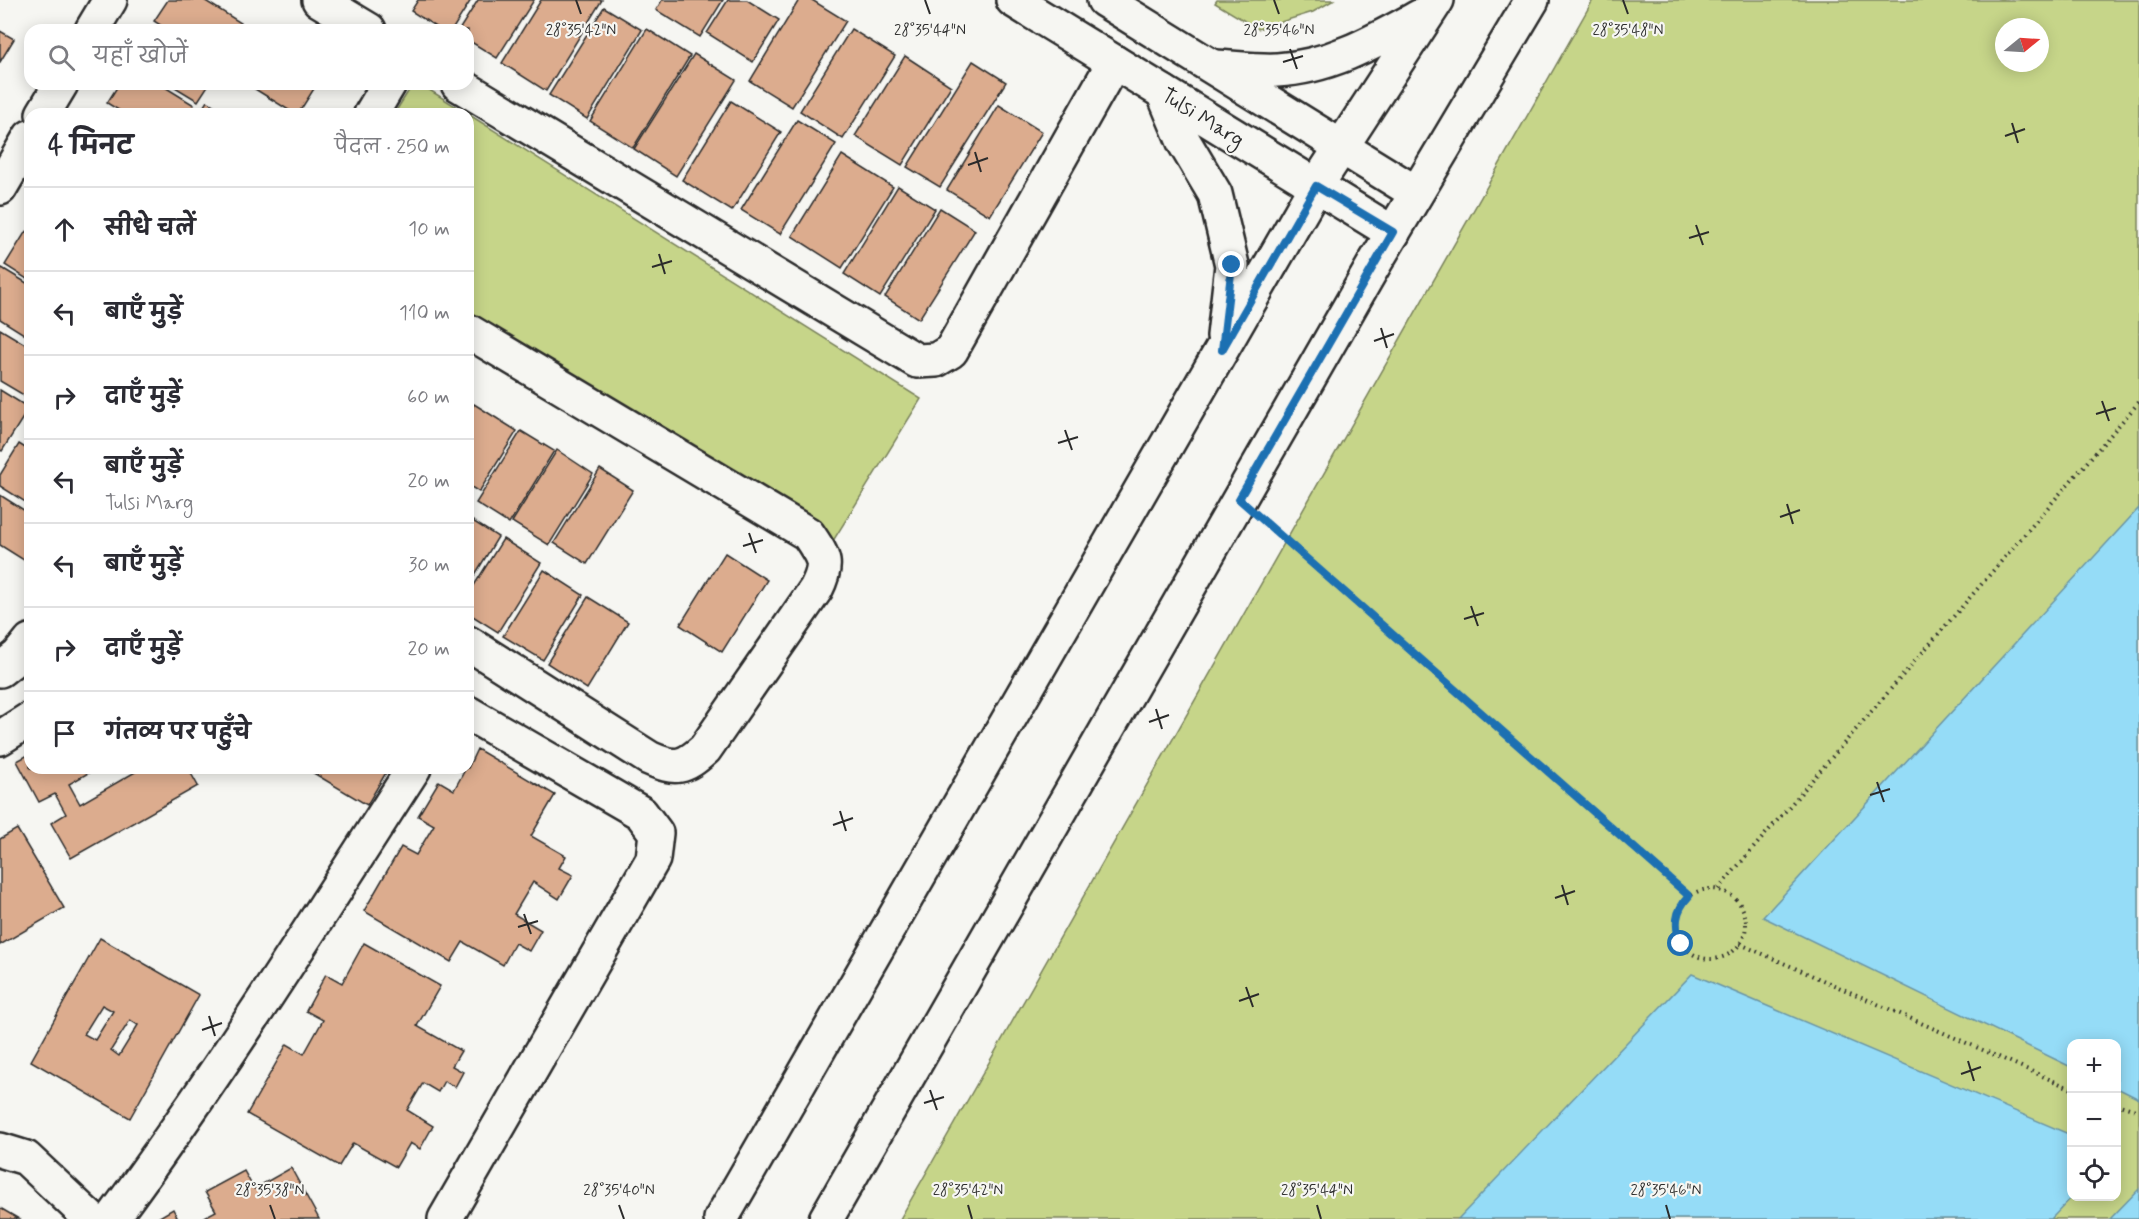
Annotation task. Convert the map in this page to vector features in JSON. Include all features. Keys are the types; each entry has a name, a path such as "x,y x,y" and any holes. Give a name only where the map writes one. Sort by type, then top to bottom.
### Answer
{"street":[{"path":"96,24 110,0"},
{"path":"319,0 359,24"},
{"name":"Tulsi Marg","path":"1013,0 1393,232"},
{"path":"1104,0 1416,194"},
{"path":"826,1219 1393,232 1532,0"},
{"path":"1212,66 1276,70 1317,65 1364,46 1433,5"},
{"path":"721,1219 1316,186 1433,5"},
{"path":"468,90 917,361 936,360 951,351 1114,62"},
{"path":"47,108 57,90"},
{"path":"375,108 385,90"},
{"path":"1163,92 1184,142 1215,194 1232,265 1222,350"},
{"path":"0,188 24,147"},
{"path":"474,335 808,534 822,554 824,572 816,589 705,749 690,763 669,767 650,758 474,647"},
{"path":"0,670 18,656 24,648"},
{"path":"445,1219 653,859 656,833 641,813 474,716"},
{"path":"0,738 24,723"},
{"path":"112,1219 170,1141 244,1033 410,774"},
{"path":"0,1150 26,1158 92,1219"}],"path":[{"path":"1718,889 2139,402"},
{"path":"1239,499 1689,896"},
{"path":"1718,889 1731,894 1741,904 1746,918 1746,932 1740,944 1731,954 1718,960 1704,960 1691,954 1681,944 1676,931 1676,917 1681,904 1689,896 1701,891 1718,889"},
{"path":"1740,944 2067,1087"},
{"path":"2121,1106 2139,1111"}],"green space":[{"path":"1217,0 1334,0 1313,12 1258,29 1215,3"},
{"path":"1593,0 2139,0 2139,1219 900,1219"},
{"path":"409,90 430,90 458,108 398,108"},
{"path":"474,118 921,399 828,549 474,327"}],"water":[{"path":"2139,508 2139,1099 2121,1090 2121,1039 2067,1039 2067,1065 1763,917"},
{"path":"1692,974 2067,1133 2068,1201 2051,1219 1458,1219"},
{"path":"2139,1189 2139,1219 2110,1219"}],"building":[{"path":"168,0 204,0 243,24 159,24 154,21"},
{"path":"418,0 471,0 456,24 432,24 411,11"},
{"path":"478,0 534,0 497,58 474,44 474,24 463,24"},
{"path":"541,0 602,0 546,91 502,63"},
{"path":"662,0 723,0 700,37 656,10"},
{"path":"728,0 747,0 779,20 753,62 707,33"},
{"path":"799,0 812,0 846,21 792,107 750,81"},
{"path":"604,7 642,30 587,119 549,95"},
{"path":"647,29 690,56 633,148 590,121"},
{"path":"851,29 895,56 843,139 800,111"},
{"path":"0,31 14,39 0,62"},
{"path":"694,54 736,80 676,176 634,149"},
{"path":"905,56 951,86 902,165 855,136"},
{"path":"973,61 1006,82 940,187 907,167"},
{"path":"115,90 170,90 194,105 192,108 115,108 107,103"},
{"path":"180,90 205,90 198,101"},
{"path":"257,90 313,90 302,108 285,108"},
{"path":"207,101 218,108 203,108"},
{"path":"731,101 781,132 732,211 682,180"},
{"path":"999,105 1042,132 990,216 947,190"},
{"path":"797,120 836,144 780,234 741,210"},
{"path":"842,155 893,187 842,268 792,236"},
{"path":"898,186 935,209 880,297 844,274"},
{"path":"940,208 975,230 919,319 885,297"},
{"path":"24,234 24,277 5,265"},
{"path":"2,268 24,281 24,334 0,319 0,271"},
{"path":"0,329 24,343 24,395 0,381"},
{"path":"0,390 24,405 24,416 2,451 0,450"},
{"path":"474,404 517,431 479,492 474,489"},
{"path":"521,431 554,451 509,524 476,503"},
{"path":"19,444 24,447 24,501 0,486 0,475"},
{"path":"557,450 593,474 549,545 512,522"},
{"path":"600,469 633,490 587,564 554,543"},
{"path":"0,495 24,510 24,560 0,545"},
{"path":"474,522 498,537 474,576"},
{"path":"503,539 541,563 498,632 474,617 474,585"},
{"path":"725,553 767,580 722,652 680,625"},
{"path":"544,570 583,595 543,660 503,636"},
{"path":"588,597 628,622 587,689 547,663"},
{"path":"477,749 555,795 531,836 566,856 559,868 573,875 559,899 533,882 514,914 541,930 529,951 515,943 503,965 463,942 451,962 364,911 401,847 416,855 434,825 418,816 439,781 454,790 463,774 474,774 474,755"},
{"path":"24,757 24,774 86,774 69,784 80,804 132,774 191,774 198,786 71,858 51,823 66,814 55,794 39,802 17,761"},
{"path":"315,774 385,774 367,805"},
{"path":"17,829 64,908 0,945 0,839"},
{"path":"100,938 199,995 130,1118 31,1061","holes":["102,1005 113,1011 95,1040 84,1034","130,1020 138,1025 119,1056 111,1050"]},
{"path":"364,943 440,986 417,1026 461,1051 452,1066 463,1072 455,1087 444,1081 438,1092 423,1083 407,1110 433,1126 420,1149 410,1143 396,1167 353,1143 339,1166 247,1114 287,1044 304,1054 323,1020 306,1011 326,974 342,983"},
{"path":"291,1168 319,1219 201,1219 216,1211 205,1192 244,1171 254,1189"},
{"path":"0,1208 19,1219 0,1219"},
{"path":"173,1209 178,1219 156,1219"}],"route":[{"path":"1232,265 1222,350 1316,186 1393,232 1239,499 1689,896 1681,904 1676,917 1676,931 1681,944"}]}
